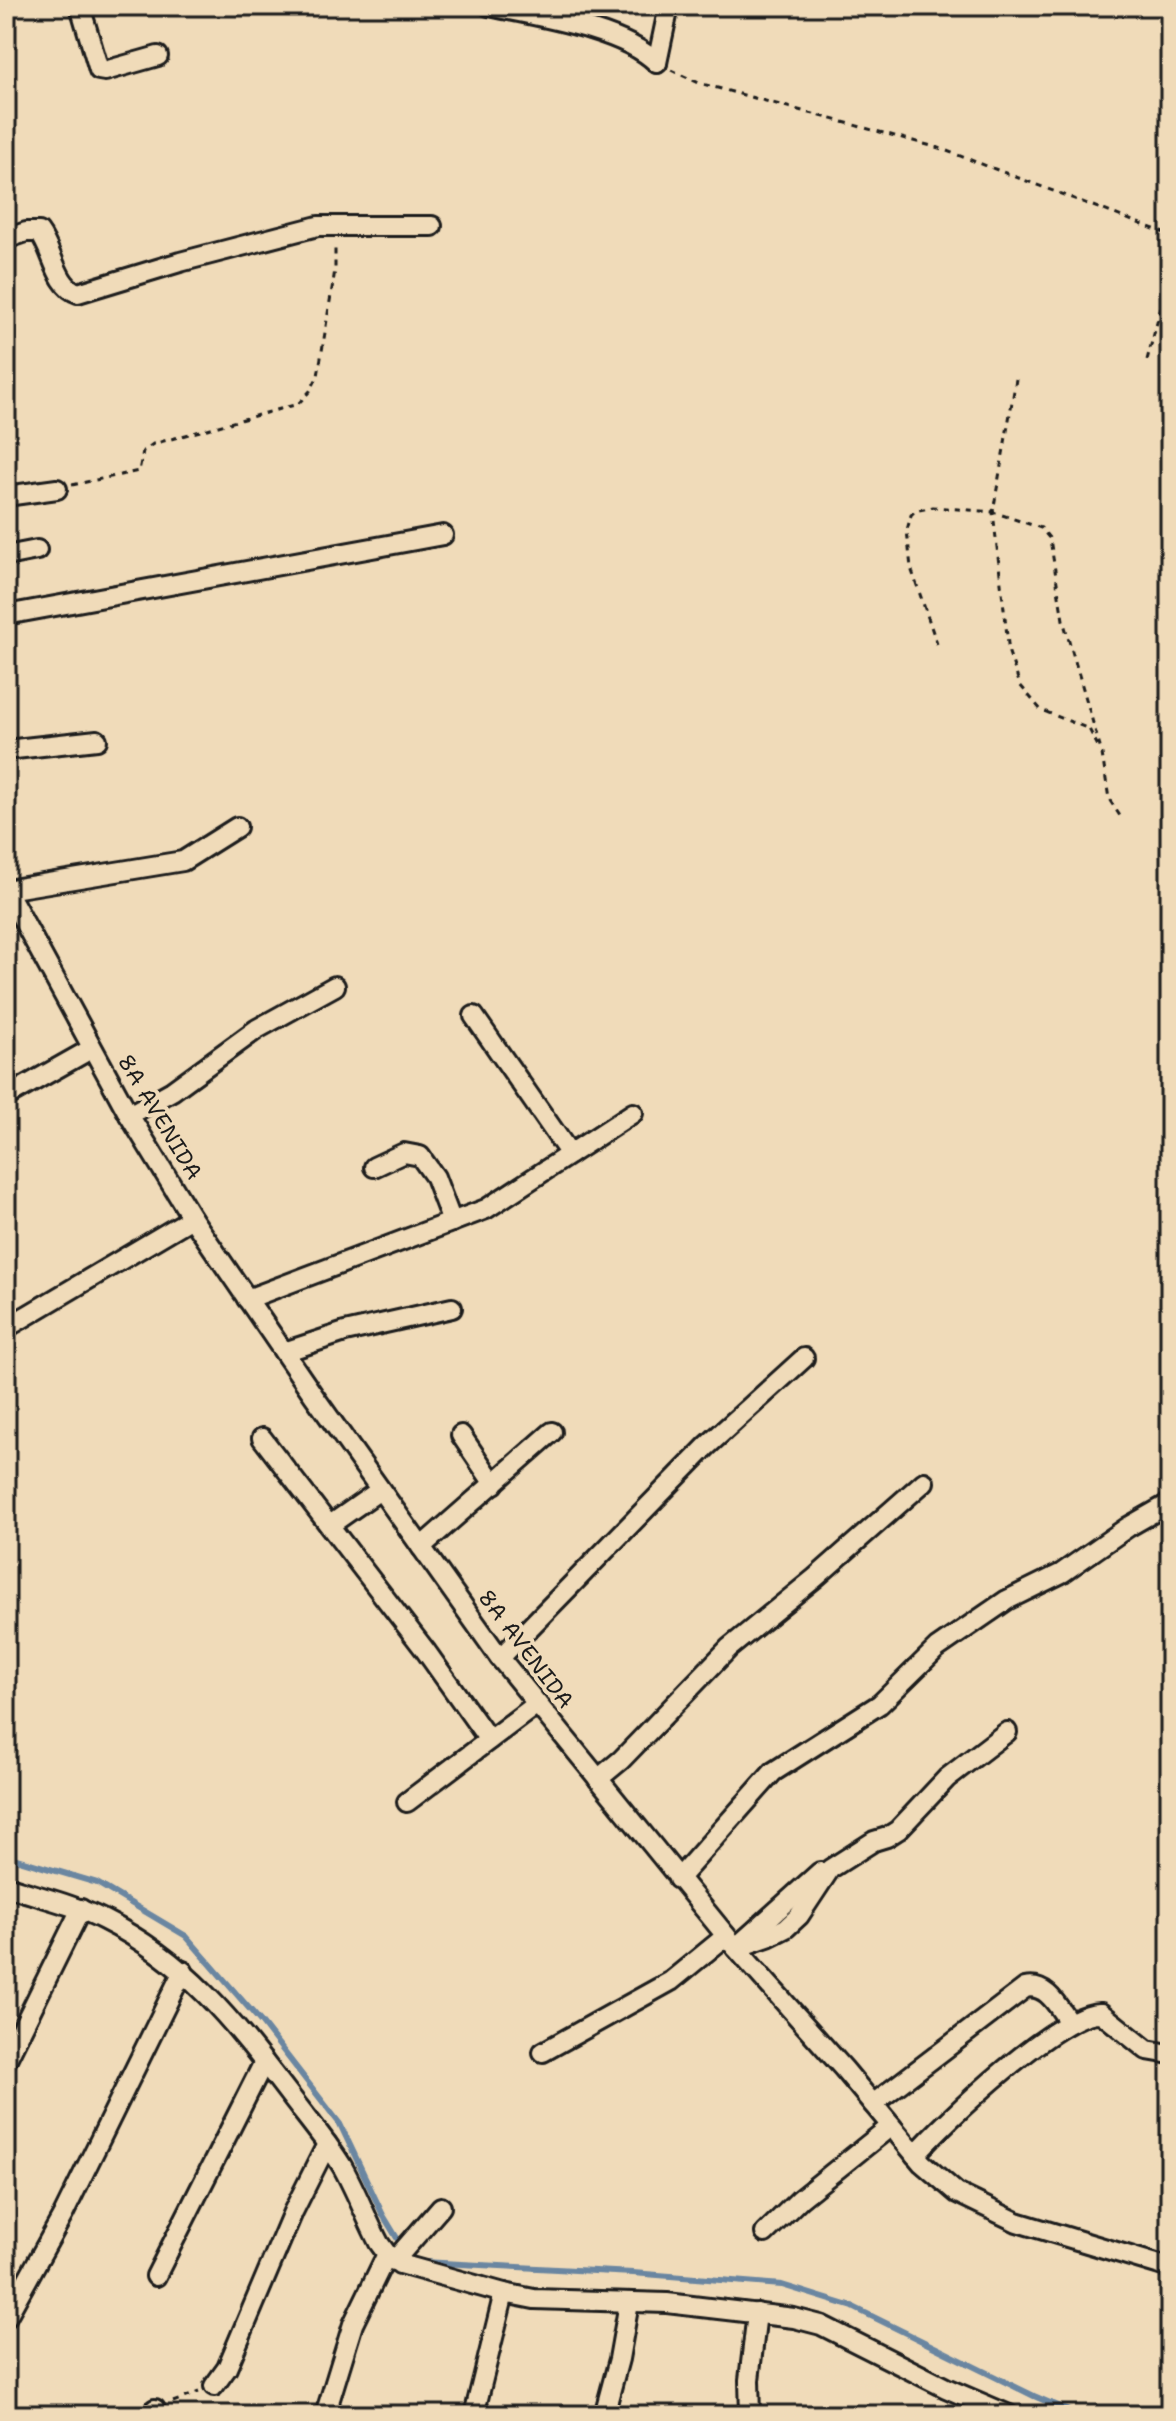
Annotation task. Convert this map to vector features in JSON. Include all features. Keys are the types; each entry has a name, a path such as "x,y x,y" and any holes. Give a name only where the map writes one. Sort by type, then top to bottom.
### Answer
{"street":[{"path":"80,6 95,66 99,70 158,56"},
{"path":"489,6 561,22 613,38 645,53 657,63 669,6"},
{"path":"6,239 26,232 39,232 48,244 64,285 78,293 180,262 318,226 432,226"},
{"path":"6,496 57,489"},
{"path":"6,615 443,535"},
{"path":"6,556 37,550"},
{"path":"6,750 97,740"},
{"path":"6,890 183,861 237,827"},
{"name":"8A AVENIDA","path":"6,890 129,1115 192,1218 247,1299 500,1658 731,1942 915,2155 957,2193 1017,2222 1170,2268"},
{"path":"129,1115 172,1091 257,1029 335,986"},
{"path":"474,1016 570,1154"},
{"path":"6,1097 91,1049"},
{"path":"247,1299 325,1267 486,1209 633,1113"},
{"path":"374,1167 404,1153 420,1156 435,1177 452,1222"},
{"path":"6,1328 192,1218"},
{"path":"284,1352 345,1332 452,1308"},
{"path":"500,1658 707,1446 804,1358"},
{"path":"421,1547 552,1432"},
{"path":"461,1435 494,1484"},
{"path":"262,1438 425,1650 489,1740"},
{"path":"598,1779 621,1760 729,1648 815,1578 924,1482"},
{"path":"330,1525 380,1490"},
{"path":"678,1879 773,1772 880,1704 937,1648 1007,1600 1062,1573 1128,1527 1170,1503"},
{"path":"407,1802 537,1704"},
{"path":"543,2052 671,1981 731,1942 849,1846 874,1841 898,1830 947,1778 1007,1732"},
{"path":"6,1886 81,1909 128,1933 183,1971 236,2027 327,2144 342,2167 368,2222 393,2257 406,2267 534,2299 688,2304 794,2318 821,2325 946,2388 1009,2415"},
{"path":"6,2061 81,1909"},
{"path":"6,2318 57,2226 183,1971"},
{"path":"873,2104 1025,1988 1033,1986 1042,1989 1069,2022"},
{"path":"915,2155 997,2076 1083,2014 1101,2013 1147,2050 1170,2054"},
{"path":"156,2276 264,2062"},
{"path":"765,2233 800,2199 891,2126"},
{"path":"214,2386 227,2368 293,2212 327,2144"},
{"path":"325,2415 353,2324 393,2257 417,2236 441,2207"},
{"path":"474,2415 504,2293"},
{"path":"604,2415 619,2359 629,2303"},
{"path":"750,2415 748,2394 757,2313"}],"path":[{"path":"657,63 699,83 939,148 1170,235"},
{"path":"57,489 139,471 143,451 153,444 298,404 318,376 335,270 336,224"},
{"path":"1147,360 1170,274"},
{"path":"1016,379 993,512 1009,653 1020,685 1041,710 1089,729 1102,754"},
{"path":"937,644 911,568 907,530 911,515 933,507 993,512 1041,528 1050,539 1063,620 1102,754 1109,799 1122,819"}],"waterway":[{"path":"6,1856 97,1883 186,1936 261,2022 340,2124 383,2215 403,2248"},
{"path":"423,2262 633,2273 782,2285 853,2307 1078,2415"}]}
